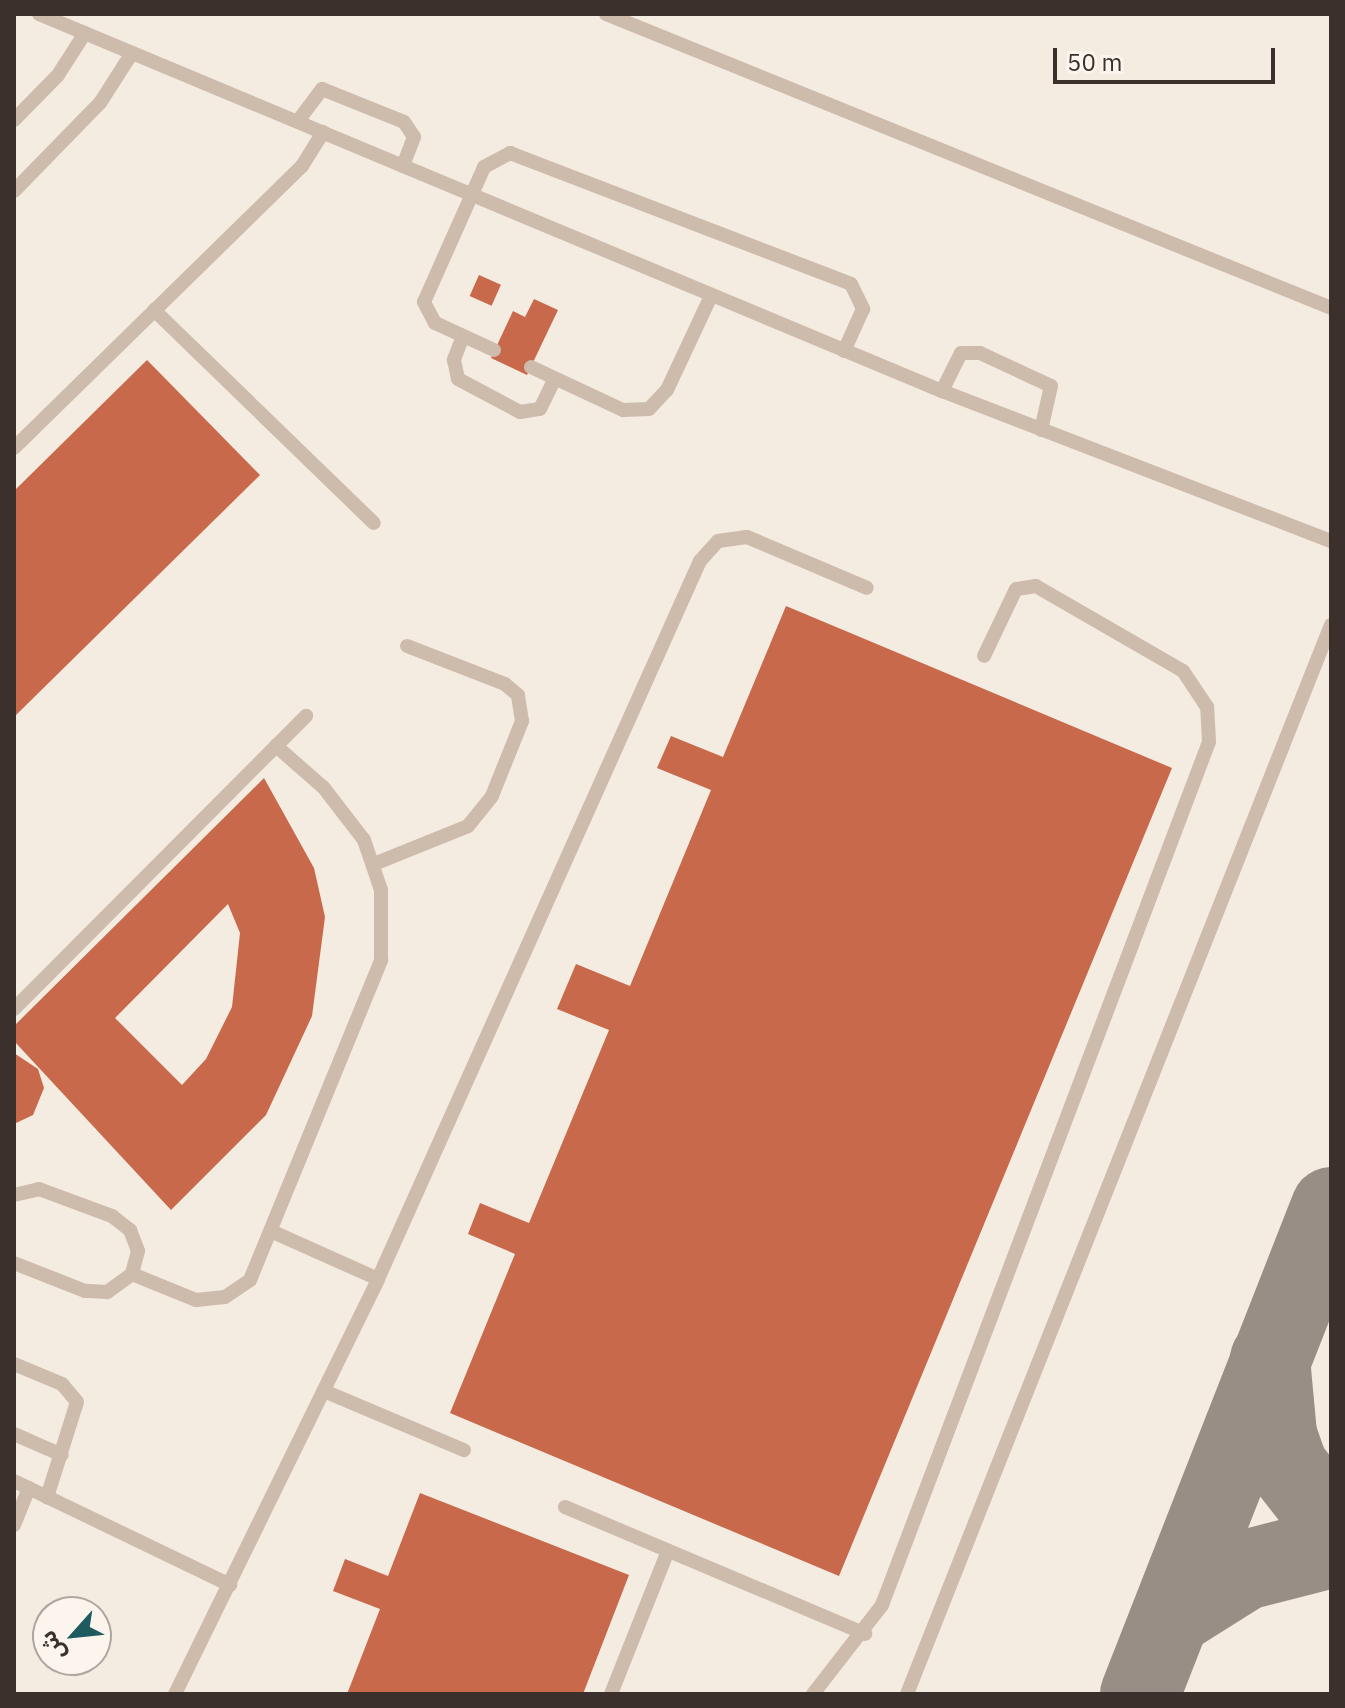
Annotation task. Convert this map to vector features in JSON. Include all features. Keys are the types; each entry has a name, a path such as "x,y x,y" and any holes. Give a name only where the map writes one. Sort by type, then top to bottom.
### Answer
{"lane":[{"path":"39,14 942,391 1331,541"},
{"path":"606,14 1331,308"},
{"path":"14,120 58,75 85,33"},
{"path":"14,191 100,103 132,53"},
{"path":"298,121 322,89 379,111 412,130 403,166"},
{"path":"14,448 302,166 323,132"},
{"path":"494,350 430,319 424,302 489,160 517,154 851,284 863,309 844,351"},
{"path":"531,367 623,410 649,409 667,390 711,296"},
{"path":"154,310 374,523"},
{"path":"463,336 454,360 458,379 520,412 540,409 555,378"},
{"path":"942,391 961,353 980,353 1051,386 1041,430"},
{"path":"175,1694 378,1279 708,550 727,537 747,537 867,588"},
{"path":"813,1694 865,1634 1209,742 1207,707 1183,671 1036,586 1016,589 984,656"},
{"path":"907,1694 1331,625"},
{"path":"374,864 468,826 492,796 522,721 518,695 505,684 407,646"},
{"path":"14,1009 306,716"},
{"path":"132,1274 182,1298 225,1297 259,1269 378,970 384,916 374,864 349,817 276,746"},
{"path":"14,1195 39,1189 122,1222 138,1251 132,1274 117,1289 96,1293 16,1265"},
{"path":"273,1232 378,1279"},
{"path":"14,1364 73,1394 79,1410 47,1497"},
{"path":"324,1391 464,1450"},
{"path":"14,1434 62,1455"},
{"path":"14,1481 230,1585"},
{"path":"14,1525 29,1488"},
{"path":"565,1507 865,1634"},
{"path":"611,1694 668,1551"}],"building":[{"path":"479,275 501,285 492,306 470,296"},
{"path":"534,299 558,310 527,375 491,358 513,311 525,317"},
{"path":"147,360 260,475 14,717 14,491"},
{"path":"786,606 1172,768 839,1576 450,1413 515,1254 468,1234 480,1203 529,1223 609,1030 557,1009 576,964 630,986 711,790 657,768 671,736 723,757"},
{"path":"264,778 314,868 325,917 312,1016 266,1115 171,1210 14,1041 14,1026","holes":["228,904 240,933 232,1007 206,1059 182,1085 115,1018"]},
{"path":"14,1053 38,1069 44,1088 33,1115 14,1124"},
{"path":"420,1493 629,1575 583,1694 347,1694 380,1609 333,1591 345,1559 388,1576"}],"taxiway":[{"path":"1140,1694 1331,1207"},
{"path":"1270,1359 1277,1435 1288,1467 1331,1522"},
{"path":"1172,1616 1245,1570 1331,1548"}]}
